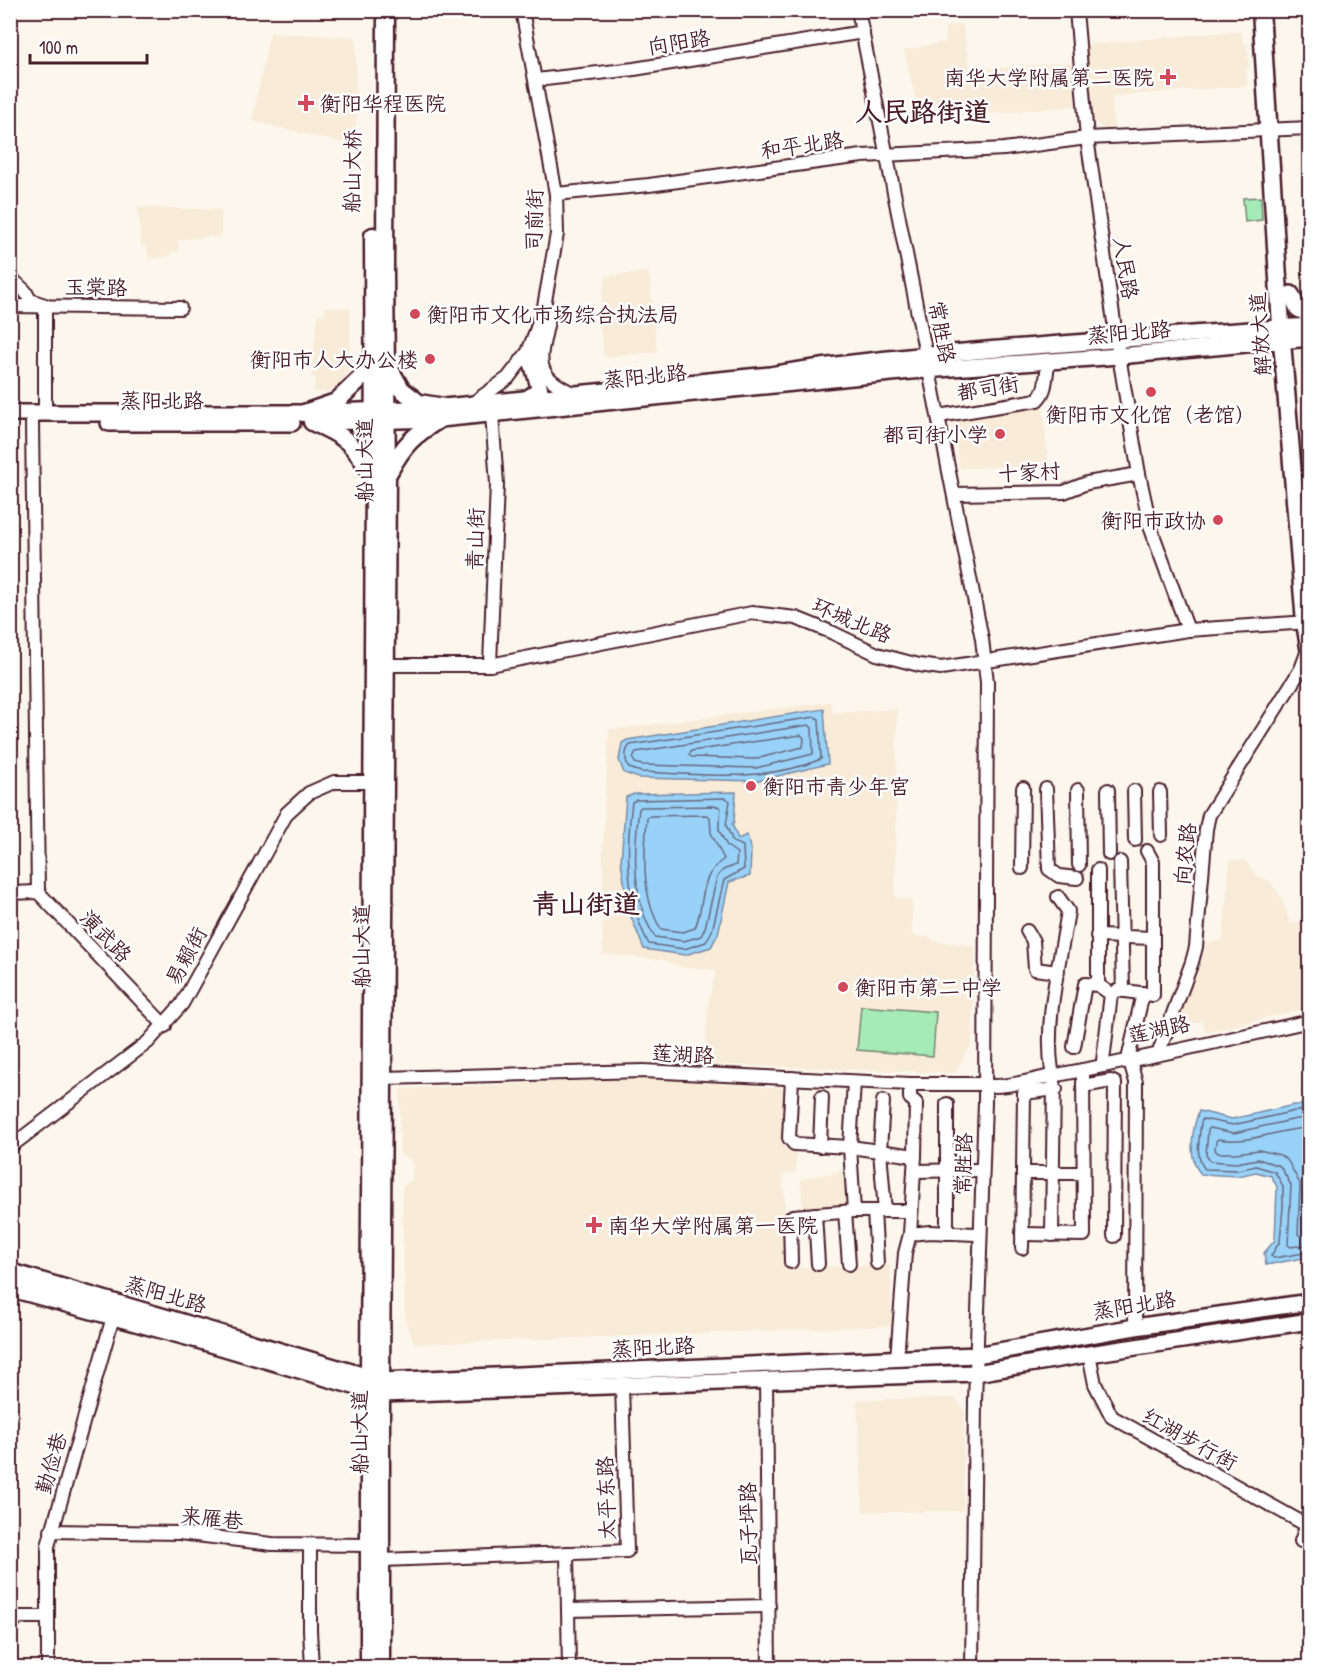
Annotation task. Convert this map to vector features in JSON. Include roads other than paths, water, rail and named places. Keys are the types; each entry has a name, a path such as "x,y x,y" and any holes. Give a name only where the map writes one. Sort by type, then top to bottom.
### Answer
{"highway":[{"name":"船山大桥","path":"376,10 379,225"},
{"name":"船山大桥","path":"379,225 386,10"},
{"name":"解放大道","path":"1262,10 1295,333 1309,651"},
{"name":"解放大道","path":"1271,10 1274,130 1295,333 1310,571"},
{"name":"船山大道","path":"369,1668 369,1545 383,1078 385,665 379,225"},
{"path":"380,359 401,389 419,403 442,413 400,451 381,476 353,446 336,432 308,418 336,402 380,359"},
{"name":"船山大道","path":"381,476 372,782 375,1385 382,1560 381,1668"},
{"name":"蒸阳北路","path":"10,1272 375,1385"},
{"name":"蒸阳北路","path":"10,1288 375,1385"}],"main road":[{"path":"1291,294 1298,309 1310,315"},
{"path":"526,399 540,390 532,363 540,322"},
{"name":"蒸阳北路","path":"10,423 308,418 442,413 492,414 1117,339 1295,333"},
{"name":"蒸阳北路","path":"442,413 473,404 770,375 822,366 1049,361 1119,356 1295,333"},
{"name":"蒸阳北路","path":"10,413 308,418"},
{"name":"蒸阳北路","path":"375,1385 974,1355 1135,1327 1310,1302"},
{"name":"蒸阳北路","path":"375,1385 622,1385 973,1373 1310,1321"}],"street":[{"name":"司前街","path":"522,10 538,79"},
{"name":"司前街","path":"527,10 559,193 563,234 541,361 546,376 556,386 576,394"},
{"name":"常胜路","path":"858,10 939,416 982,639 984,662 984,1083 973,1373 966,1668"},
{"name":"人民路","path":"1076,10 1087,138 1139,474 1151,529 1188,630"},
{"name":"向阳路","path":"538,79 634,69 863,32"},
{"name":"和平北路","path":"559,193 649,185 852,158 1004,149 1087,138 1310,128"},
{"name":"司前街","path":"473,404 508,378 528,352 540,322 557,234 559,193"},
{"path":"10,277 25,291 30,300 45,305 45,413"},
{"name":"玉棠路","path":"10,306 180,308"},
{"name":"都司街","path":"939,416 1037,400 1044,394 1045,375 1049,361"},
{"name":"青山街","path":"490,665 497,484 492,414"},
{"path":"10,893 38,892 32,423"},
{"name":"十家村","path":"954,494 1064,492 1087,483 1139,474"},
{"name":"环城北路","path":"385,665 490,665 752,613 796,618 877,654 941,668 1188,630 1307,622"},
{"name":"向农路","path":"1160,1048 1196,947 1209,815 1301,669 1309,651"},
{"name":"易赖街","path":"10,1147 148,1042 165,1026 182,1004 286,813 309,793 334,782 372,782"},
{"path":"1022,868 1023,788"},
{"path":"1047,789 1049,869 1059,876 1078,871 1078,789"},
{"path":"1108,790 1109,854"},
{"path":"1134,791 1135,840"},
{"path":"1160,792 1161,835"},
{"path":"1074,1047 1085,984 1098,985 1117,992 1153,995 1153,862 1147,851"},
{"path":"1103,1060 1117,992 1121,937 1120,862"},
{"path":"1098,870 1098,985"},
{"name":"演武路","path":"38,892 165,1026"},
{"path":"1052,1235 1056,1089 1050,1053 1050,1017 1068,911 1058,897"},
{"path":"1027,931 1034,941 1035,969 1058,972"},
{"path":"1097,936 1153,938"},
{"path":"1135,1327 1136,1082 1130,1058 1143,993"},
{"name":"莲湖路","path":"383,1078 643,1071 910,1084 1010,1084 1103,1060 1130,1058 1160,1048 1310,1016"},
{"name":"莲湖路","path":"1053,1073 1083,1070 1130,1058 1310,1021"},
{"path":"1022,1234 1084,1235 1083,1070"},
{"path":"792,1078 789,1138 794,1144 915,1156"},
{"path":"1083,1086 1111,1081 1114,1083 1113,1236"},
{"path":"849,1264 850,1148 854,1082"},
{"name":"常胜路","path":"974,1355 978,1170 984,1083"},
{"path":"897,1359 904,1261 910,1234 915,1156 916,1103 910,1098 910,1084"},
{"path":"1022,1248 1024,1093 1056,1089"},
{"path":"819,1146 822,1097"},
{"path":"877,1263 883,1101"},
{"path":"947,1104 947,1233"},
{"path":"914,1171 978,1170"},
{"path":"1023,1173 1083,1173"},
{"path":"791,1262 790,1220 793,1215 911,1211"},
{"path":"815,1214 818,1264"},
{"path":"910,1234 930,1232 976,1234"},
{"name":"勤俭巷","path":"48,1668 48,1546 113,1317"},
{"name":"红湖步行街","path":"1089,1354 1095,1384 1112,1418 1309,1523"},
{"name":"常胜路","path":"972,1668 973,1373"},
{"name":"瓦子坪路","path":"766,1379 769,1668"},
{"name":"太平东路","path":"382,1560 627,1551 622,1385"},
{"path":"1301,1541 1309,1523"},
{"name":"来雁巷","path":"51,1531 179,1533 272,1544 369,1545"},
{"path":"310,1545 312,1668"},
{"name":"太平东路","path":"567,1553 569,1668"},
{"path":"568,1610 769,1606"},
{"path":"10,1627 18,1617 48,1617"}],"water":[{"path":"824,709 828,764 757,781 639,778 624,773 619,760 622,743 627,740"},
{"path":"736,792 732,824 738,839 747,835 751,851 750,876 729,882 718,934 711,947 685,955 644,949 628,909 621,861 626,797 634,794"},
{"path":"1294,1105 1309,1105 1309,1257 1266,1265 1264,1253 1275,1240 1277,1187 1271,1176 1256,1172 1238,1176 1201,1174 1192,1153 1194,1126 1199,1111 1232,1119"}],"place":[{"name":"南华大学附属第二医院","path":"1168,77"},
{"name":"衡阳华程医院","path":"306,103"},
{"name":"衡阳市文化市场综合执法局","path":"415,314"},
{"name":"衡阳市人大办公楼","path":"430,359"},
{"name":"衡阳市文化馆（老馆）","path":"1151,392"},
{"name":"都司街小学","path":"1000,434"},
{"name":"衡阳市政协","path":"1218,520"},
{"name":"衡阳市青少年宫","path":"751,786"},
{"name":"衡阳市第二中学","path":"843,987"},
{"name":"南华大学附属第一医院","path":"594,1225"}],"district":[{"name":"人民路街道","path":"923,111"},
{"name":"青山街道","path":"586,903"}]}
